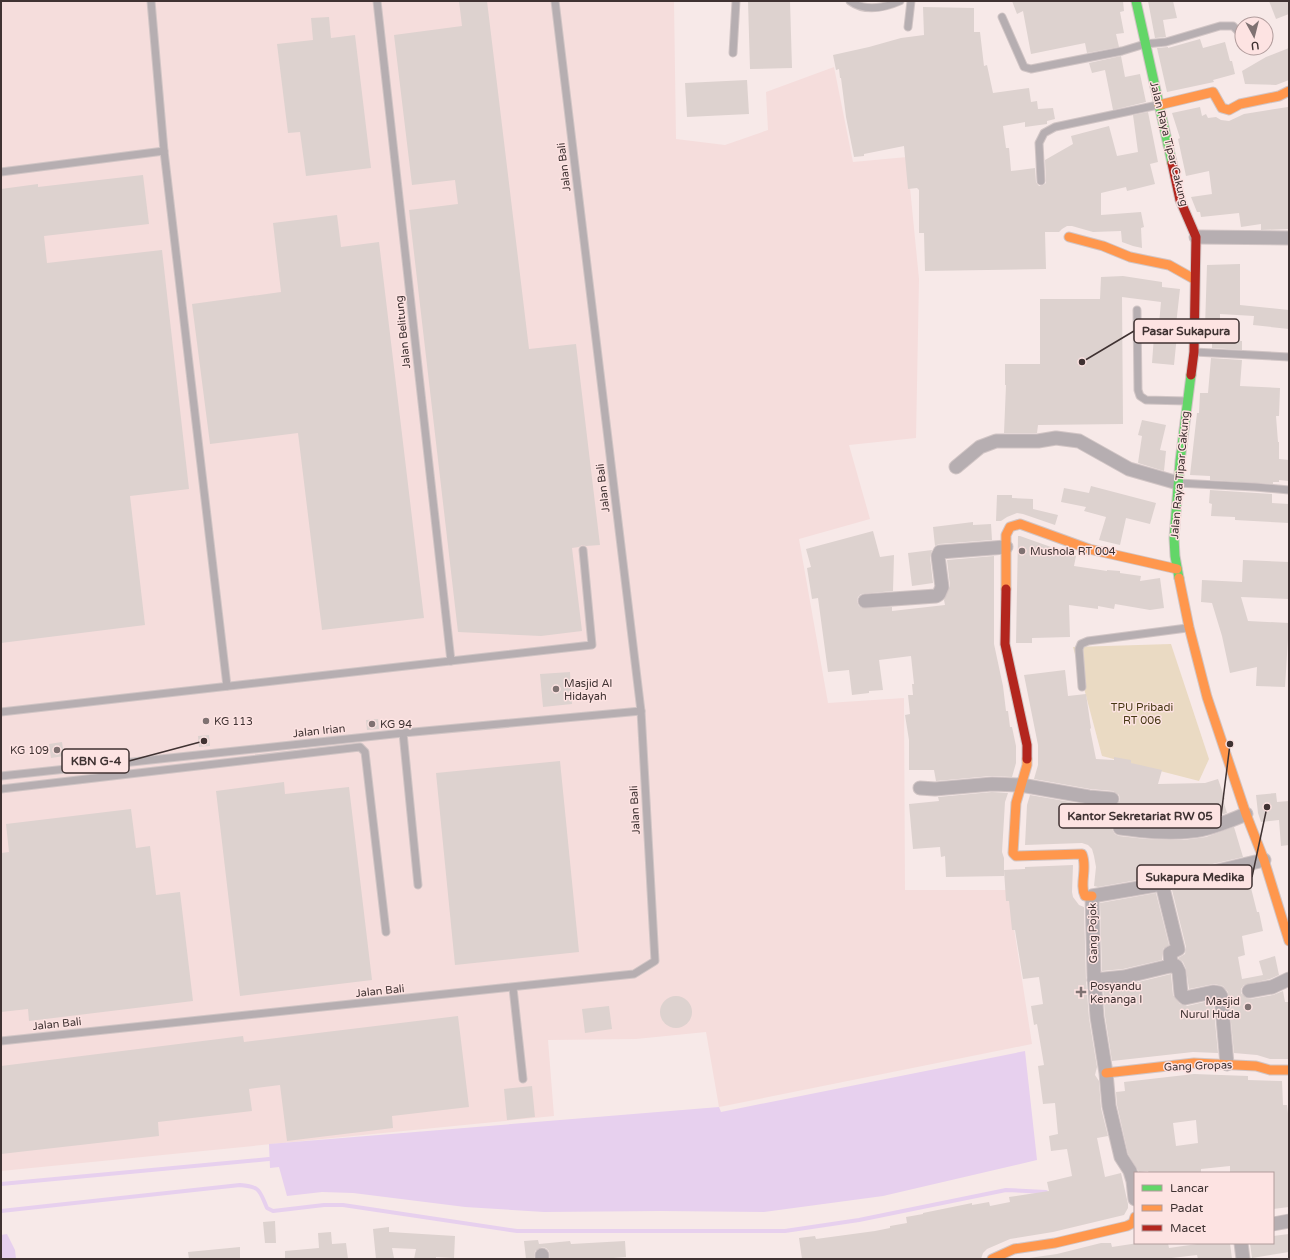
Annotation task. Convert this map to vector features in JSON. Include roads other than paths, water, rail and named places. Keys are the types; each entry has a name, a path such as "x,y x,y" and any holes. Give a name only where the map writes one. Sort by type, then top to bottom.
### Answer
{"street":[{"name":"Jalan Raya Tipar Cakung","path":"1136,1 1180,200 1196,237 1194,279 1194,352 1183,429 1174,538 1177,569 1189,628 1207,697 1246,814 1264,860 1287,927 1289,940"},
{"path":"1159,105 1213,92 1222,108 1230,110 1240,104 1279,96 1289,90"},
{"path":"1070,237 1103,246 1130,257 1169,265 1194,279"},
{"path":"1196,237 1289,238"},
{"path":"956,467 980,447 996,441 1038,441 1056,438 1079,441 1129,468 1178,483"},
{"path":"1092,896 1086,896 1083,892 1085,863 1084,856 1082,854 1016,856 1013,853 1016,803 1027,764 1027,745 1005,644 1006,535 1010,527 1020,524 1089,549 1177,569"},
{"path":"865,601 936,596 939,594 942,587 938,556 940,552 1006,547"},
{"path":"920,788 961,788 992,784 1021,785 1089,797 1112,799"},
{"path":"1120,828 1146,831 1193,831 1232,820 1246,814"},
{"name":"Gang Pojok","path":"1134,1190 1130,1171 1121,1157 1109,1106 1106,1073 1097,1017 1094,980 1092,896 1162,884 1264,860"},
{"path":"1162,884 1178,949 1170,953 1171,966"},
{"path":"1094,980 1124,977 1175,965 1178,968 1181,994 1183,997 1185,998 1213,992 1219,993 1221,996 1227,1064"},
{"path":"1249,991 1272,987 1289,979"},
{"name":"Gang Gropas","path":"1106,1073 1170,1065 1227,1064 1256,1066 1270,1070 1289,1070"},
{"path":"992,1259 1014,1249 1055,1243 1127,1226 1133,1223 1134,1220"},
{"path":"1274,1224 1289,1221"},
{"path":"1241,1244 1243,1259"}],"lane":[{"path":"151,1 164,151 227,686"},
{"name":"Jalan Belitung","path":"377,1 451,661"},
{"name":"Jalan Bali","path":"1,1041 634,974 655,961 641,711 555,1"},
{"path":"733,53 736,1"},
{"path":"850,1 856,5 879,8 900,1"},
{"path":"908,27 911,1"},
{"path":"1002,17 1024,67 1031,69 1122,51 1145,44 1166,42 1220,26 1234,27"},
{"path":"1041,181 1039,143 1044,133 1055,128 1159,105"},
{"path":"1,172 164,151"},
{"path":"1137,310 1138,390 1140,396 1146,400 1188,401"},
{"path":"1194,352 1289,357"},
{"path":"1178,483 1289,490"},
{"path":"1,712 592,645 582,550"},
{"path":"1082,687 1079,649 1081,644 1088,641 1189,628"},
{"name":"Jalan Irian","path":"1,776 403,732 641,711"},
{"path":"403,732 418,885"},
{"path":"1,790 360,747 365,752 386,932"},
{"path":"513,988 523,1079"}],"waterway":[{"path":"1,1184 269,1159"},
{"path":"1,1211 240,1185 256,1188 267,1208 273,1211 324,1205 343,1205 517,1231 785,1231 859,1220 1006,1190 1046,1192"}],"place":[{"name":"Pasar Sukapura","path":"1082,362"},
{"name":"Mushola RT 004","path":"1022,551"},
{"name":"Masjid Al Hidayah","path":"556,689"},
{"name":"KG 113","path":"206,721"},
{"name":"KG 94","path":"372,724"},
{"name":"KBN G-4","path":"204,741"},
{"name":"Kantor Sekretariat RW 05","path":"1230,744"},
{"name":"KG 109","path":"57,750"},
{"name":"Sukapura Medika","path":"1267,807"},
{"name":"Posyandu Kenanga I","path":"1081,992"},
{"name":"Masjid Nurul Huda","path":"1248,1007"}],"park label":[{"name":"TPU Pribadi RT 006","path":"1142,713"}]}
